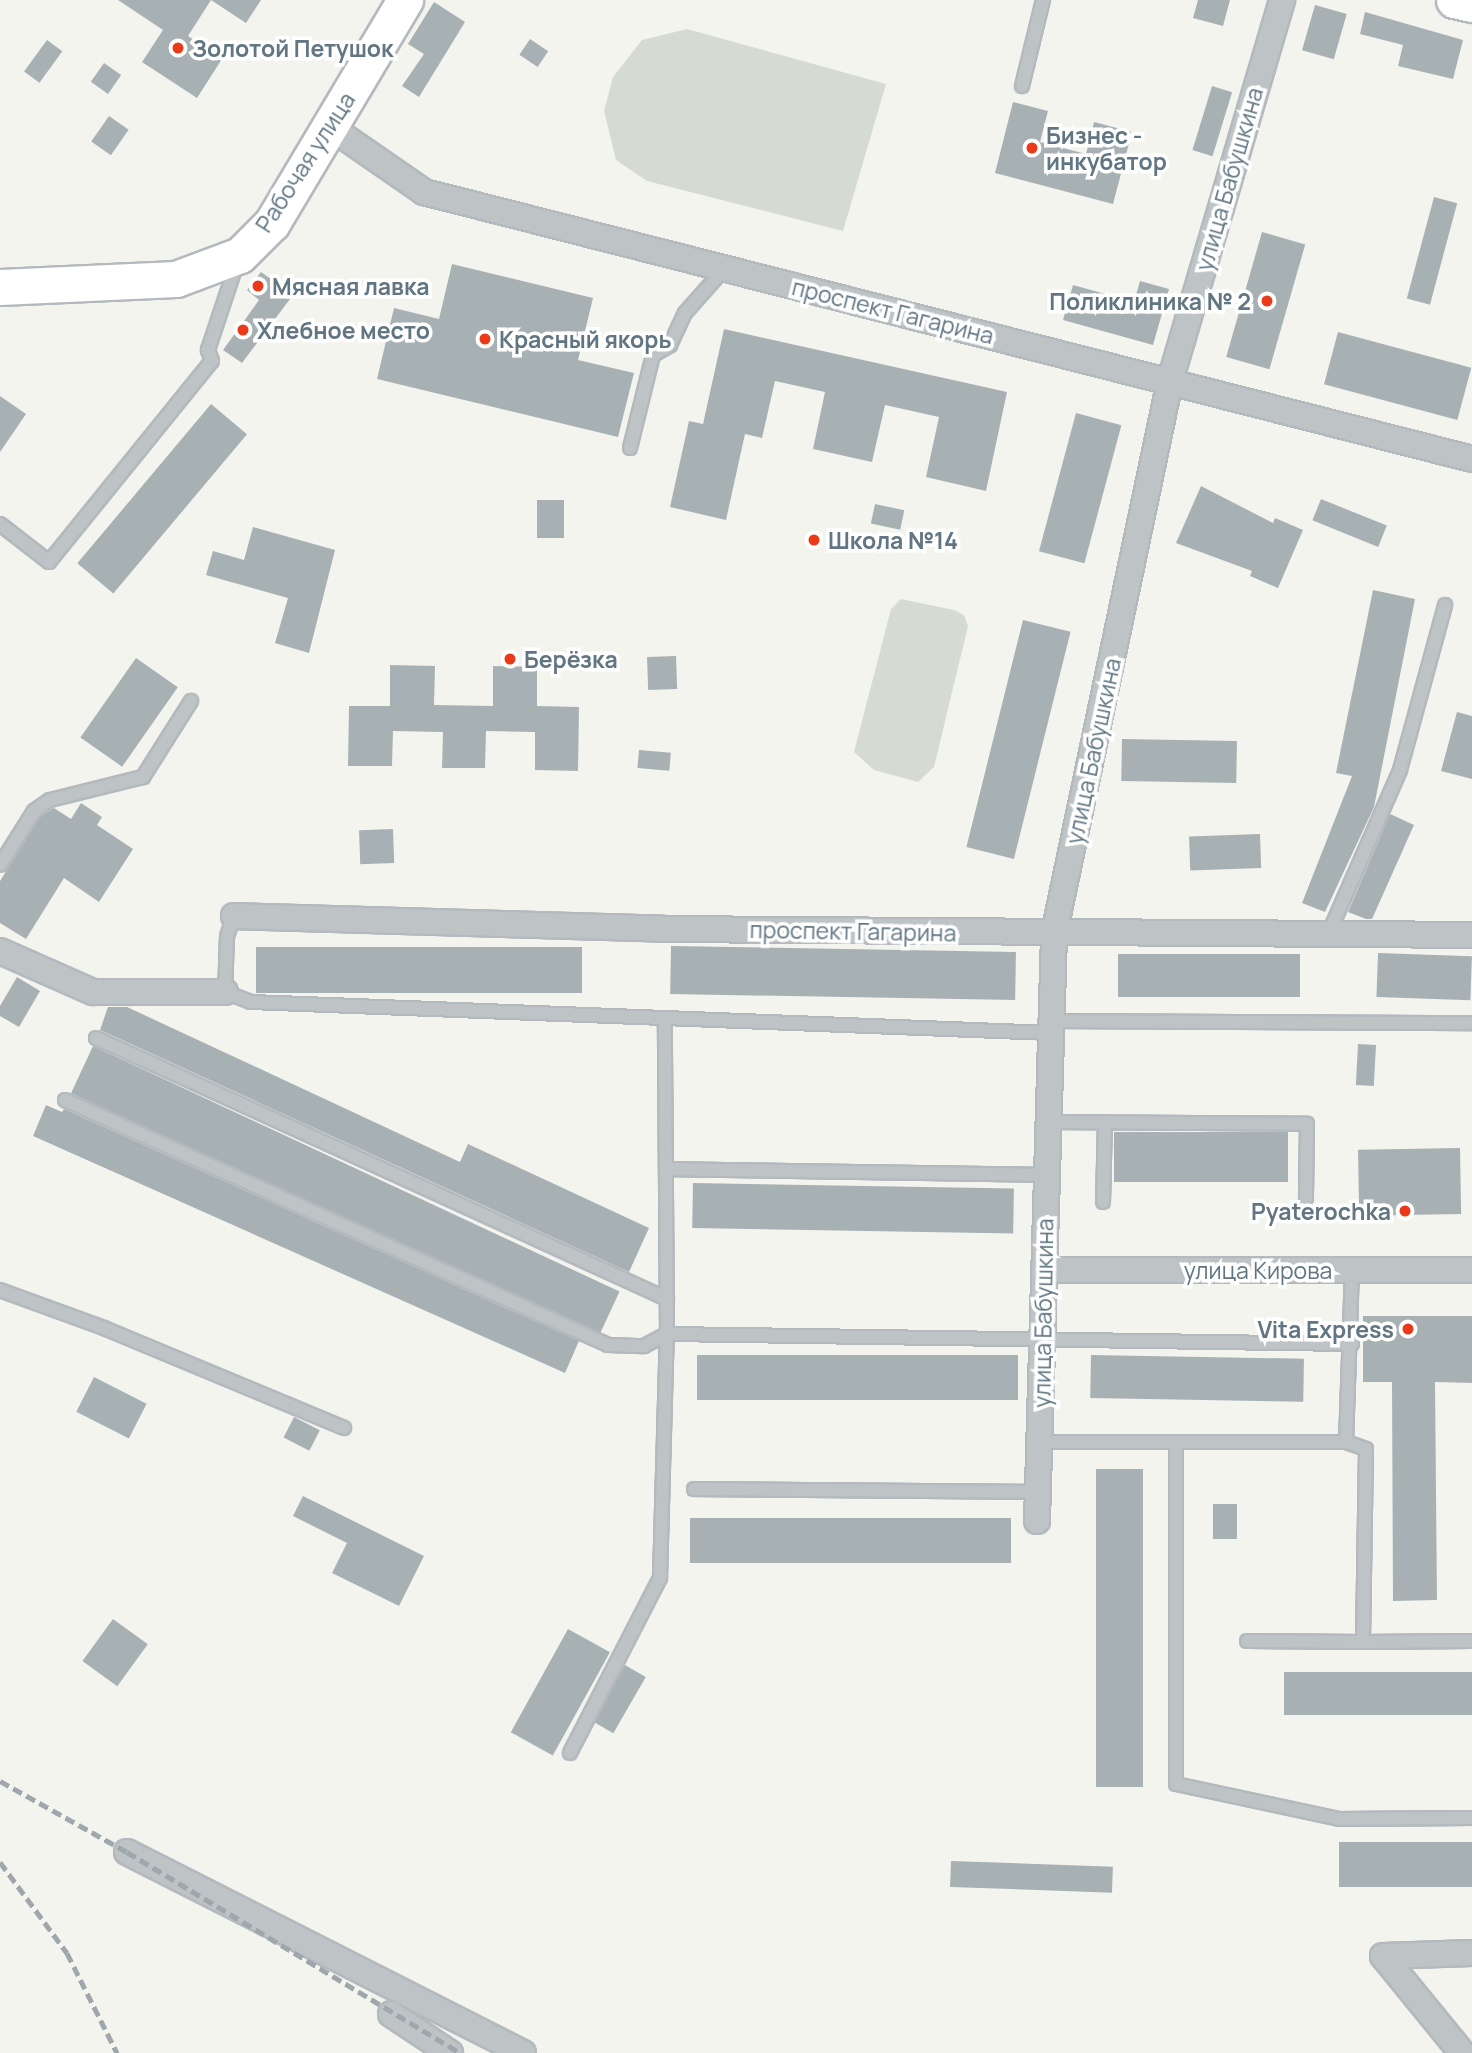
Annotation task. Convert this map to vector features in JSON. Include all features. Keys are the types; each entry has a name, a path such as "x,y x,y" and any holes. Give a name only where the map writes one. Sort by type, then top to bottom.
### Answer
{"street":[{"name":"Рабочая улица","path":"0,287 176,279 240,255 272,223 405,0"},
{"name":"улица Бабушкина","path":"1037,1521 1044,1340 1049,1027 1054,934 1170,381 1283,0"},
{"path":"1454,0 1472,4"},
{"name":"проспект Гагарина","path":"330,127 424,192 1472,459"},
{"name":"проспект Гагарина","path":"234,916 662,929 1472,935"},
{"path":"0,951 93,992 225,992"},
{"name":"улица Кирова","path":"1045,1270 1472,1270"},
{"path":"127,1852 523,2053"},
{"path":"1462,2053 1383,1956 1472,1953"},
{"path":"391,2014 450,2053"}],"lane":[{"path":"1022,86 1042,0"},
{"path":"0,524 49,562 212,361 208,349 240,255"},
{"path":"631,448 653,355 670,345 685,313 725,268"},
{"path":"1328,935 1400,770 1445,605"},
{"path":"0,864 34,811 50,800 144,777 191,701"},
{"path":"234,916 227,936 225,992 251,1002 665,1018 1049,1027 1472,1023"},
{"path":"570,1753 660,1578 667,1334 665,1018"},
{"path":"96,1038 667,1299"},
{"path":"65,1100 608,1345 644,1346 667,1334 1352,1344"},
{"path":"1047,1122 1307,1124 1306,1199"},
{"path":"1103,1202 1105,1122"},
{"path":"666,1169 1047,1175"},
{"path":"1346,1442 1352,1344 1352,1270"},
{"path":"0,1290 104,1328 344,1428"},
{"path":"1040,1442 1176,1445 1346,1442 1366,1449 1363,1642"},
{"path":"1176,1445 1175,1784 1339,1819 1472,1818"},
{"path":"694,1489 1038,1492"},
{"path":"1247,1641 1472,1641"}],"shaded area":[{"path":"687,29 886,84 843,231 647,181 616,160 604,111 613,77 642,40"},
{"path":"901,599 954,610 964,615 968,626 934,767 918,782 874,770 854,752 891,609"}],"building":[{"name":"Золотой Петушок","path":"118,0 211,0 188,36 222,59 197,98 142,62 163,30"},
{"path":"211,0 261,0 246,23"},
{"path":"1198,0 1230,0 1223,26 1193,18"},
{"path":"434,2 465,22 419,97 402,86 424,54 408,44"},
{"path":"1315,5 1347,14 1334,59 1302,50"},
{"path":"1365,12 1463,40 1453,79 1398,66 1403,45 1360,34"},
{"path":"530,39 548,51 538,67 519,55"},
{"path":"47,40 62,51 39,83 24,72"},
{"path":"104,63 121,75 108,94 91,82"},
{"path":"1212,86 1232,92 1212,156 1192,150"},
{"name":"Бизнес - инкубатор","path":"1013,102 1048,111 1040,142 1086,154 1094,122 1132,132 1113,204 995,173"},
{"path":"109,116 129,130 111,155 91,141"},
{"path":"1434,197 1457,203 1430,305 1407,298"},
{"name":"Поликлиника № 2","path":"1262,232 1305,244 1269,369 1226,357"},
{"name":"Красный якорь","path":"452,264 593,298 578,360 634,373 618,437 377,379 394,308 439,319"},
{"path":"261,272 293,295 242,363 223,350 259,300 247,290"},
{"path":"1140,281 1169,289 1153,345 1063,320 1073,285 1134,302"},
{"name":"Школа №14","path":"724,329 1007,392 986,491 926,477 939,417 885,405 872,462 813,449 825,392 775,381 762,438 745,434 726,520 670,507 689,421 703,424"},
{"path":"1338,332 1471,368 1457,420 1324,384"},
{"path":"0,396 26,414 0,452"},
{"path":"211,404 247,434 113,594 77,563"},
{"path":"1076,413 1121,425 1084,563 1039,551"},
{"path":"1201,486 1273,523 1275,518 1303,530 1278,588 1250,576 1252,571 1176,543"},
{"path":"1321,499 1387,526 1378,547 1312,520"},
{"path":"537,500 564,500 564,538 537,538"},
{"path":"875,504 904,510 900,530 871,524"},
{"path":"253,527 335,550 309,653 275,643 288,598 206,575 213,551 244,560"},
{"path":"1373,590 1415,599 1374,807 1325,912 1302,903 1352,776 1336,773"},
{"path":"1023,620 1071,632 1014,859 966,847"},
{"path":"676,656 677,689 648,690 647,657"},
{"path":"136,658 178,687 122,767 80,737"},
{"name":"Берёзка","path":"390,665 435,666 434,705 493,706 493,666 537,667 537,706 579,707 578,771 535,770 535,732 486,731 485,768 442,768 443,732 393,731 392,766 348,766 349,706 390,706"},
{"path":"1457,712 1472,716 1472,779 1441,771"},
{"path":"1122,739 1237,741 1236,783 1121,781"},
{"path":"639,750 671,753 669,771 637,768"},
{"path":"81,803 102,817 97,825 133,849 99,902 64,878 26,939 0,923 0,881 40,817 54,808 71,819"},
{"path":"1390,814 1414,825 1372,919 1366,919 1348,912"},
{"path":"393,829 394,863 360,864 359,830"},
{"path":"1260,834 1261,868 1190,870 1189,836"},
{"path":"671,946 1016,952 1015,1000 670,994"},
{"path":"256,947 582,947 582,993 256,993"},
{"path":"1378,953 1472,956 1470,1000 1376,997"},
{"path":"1118,954 1300,954 1300,997 1118,997"},
{"path":"17,977 40,991 19,1027 0,1016 0,1006"},
{"path":"108,1007 127,1007 460,1162 468,1144 649,1228 629,1272 100,1030"},
{"path":"1358,1044 1376,1045 1374,1086 1356,1085"},
{"path":"93,1046 620,1292 598,1339 71,1093"},
{"path":"46,1105 62,1112 64,1109 579,1341 565,1373 33,1136"},
{"path":"1114,1132 1288,1132 1288,1182 1114,1182"},
{"path":"1460,1148 1461,1214 1359,1216 1358,1150"},
{"path":"693,1183 1014,1189 1013,1234 692,1228"},
{"path":"1363,1316 1472,1316 1472,1383 1435,1382 1437,1600 1393,1601 1392,1382 1363,1382"},
{"path":"697,1355 1018,1355 1018,1400 697,1400"},
{"path":"1091,1355 1304,1359 1303,1402 1090,1398"},
{"path":"94,1377 147,1404 129,1439 76,1412"},
{"path":"294,1417 320,1430 309,1451 284,1437"},
{"path":"1096,1469 1143,1469 1143,1787 1096,1787"},
{"path":"303,1496 424,1556 399,1606 332,1573 347,1543 293,1516"},
{"path":"1213,1504 1237,1504 1237,1539 1213,1539"},
{"path":"690,1518 1011,1518 1011,1563 690,1563"},
{"path":"113,1619 148,1644 117,1686 82,1661"},
{"path":"568,1629 610,1652 553,1755 511,1732"},
{"path":"625,1665 646,1677 613,1733 592,1721"},
{"path":"1284,1672 1472,1672 1472,1715 1284,1715"},
{"path":"1339,1842 1472,1842 1472,1887 1339,1887"},
{"path":"951,1861 1113,1867 1112,1893 950,1887"}],"railway":[{"path":"0,1781 127,1852 460,2053"},
{"path":"0,1862 67,1953 117,2053"}],"place":[{"name":"Золотой Петушок","path":"178,48"},
{"name":"Бизнес - инкубатор","path":"1032,148"},
{"name":"Мясная лавка","path":"258,286"},
{"name":"Поликлиника № 2","path":"1267,301"},
{"name":"Хлебное место","path":"243,330"},
{"name":"Красный якорь","path":"485,339"},
{"name":"Школа №14","path":"814,540"},
{"name":"Берёзка","path":"510,659"},
{"name":"Pyaterochka","path":"1405,1211"},
{"name":"Vita Express","path":"1408,1329"}]}
